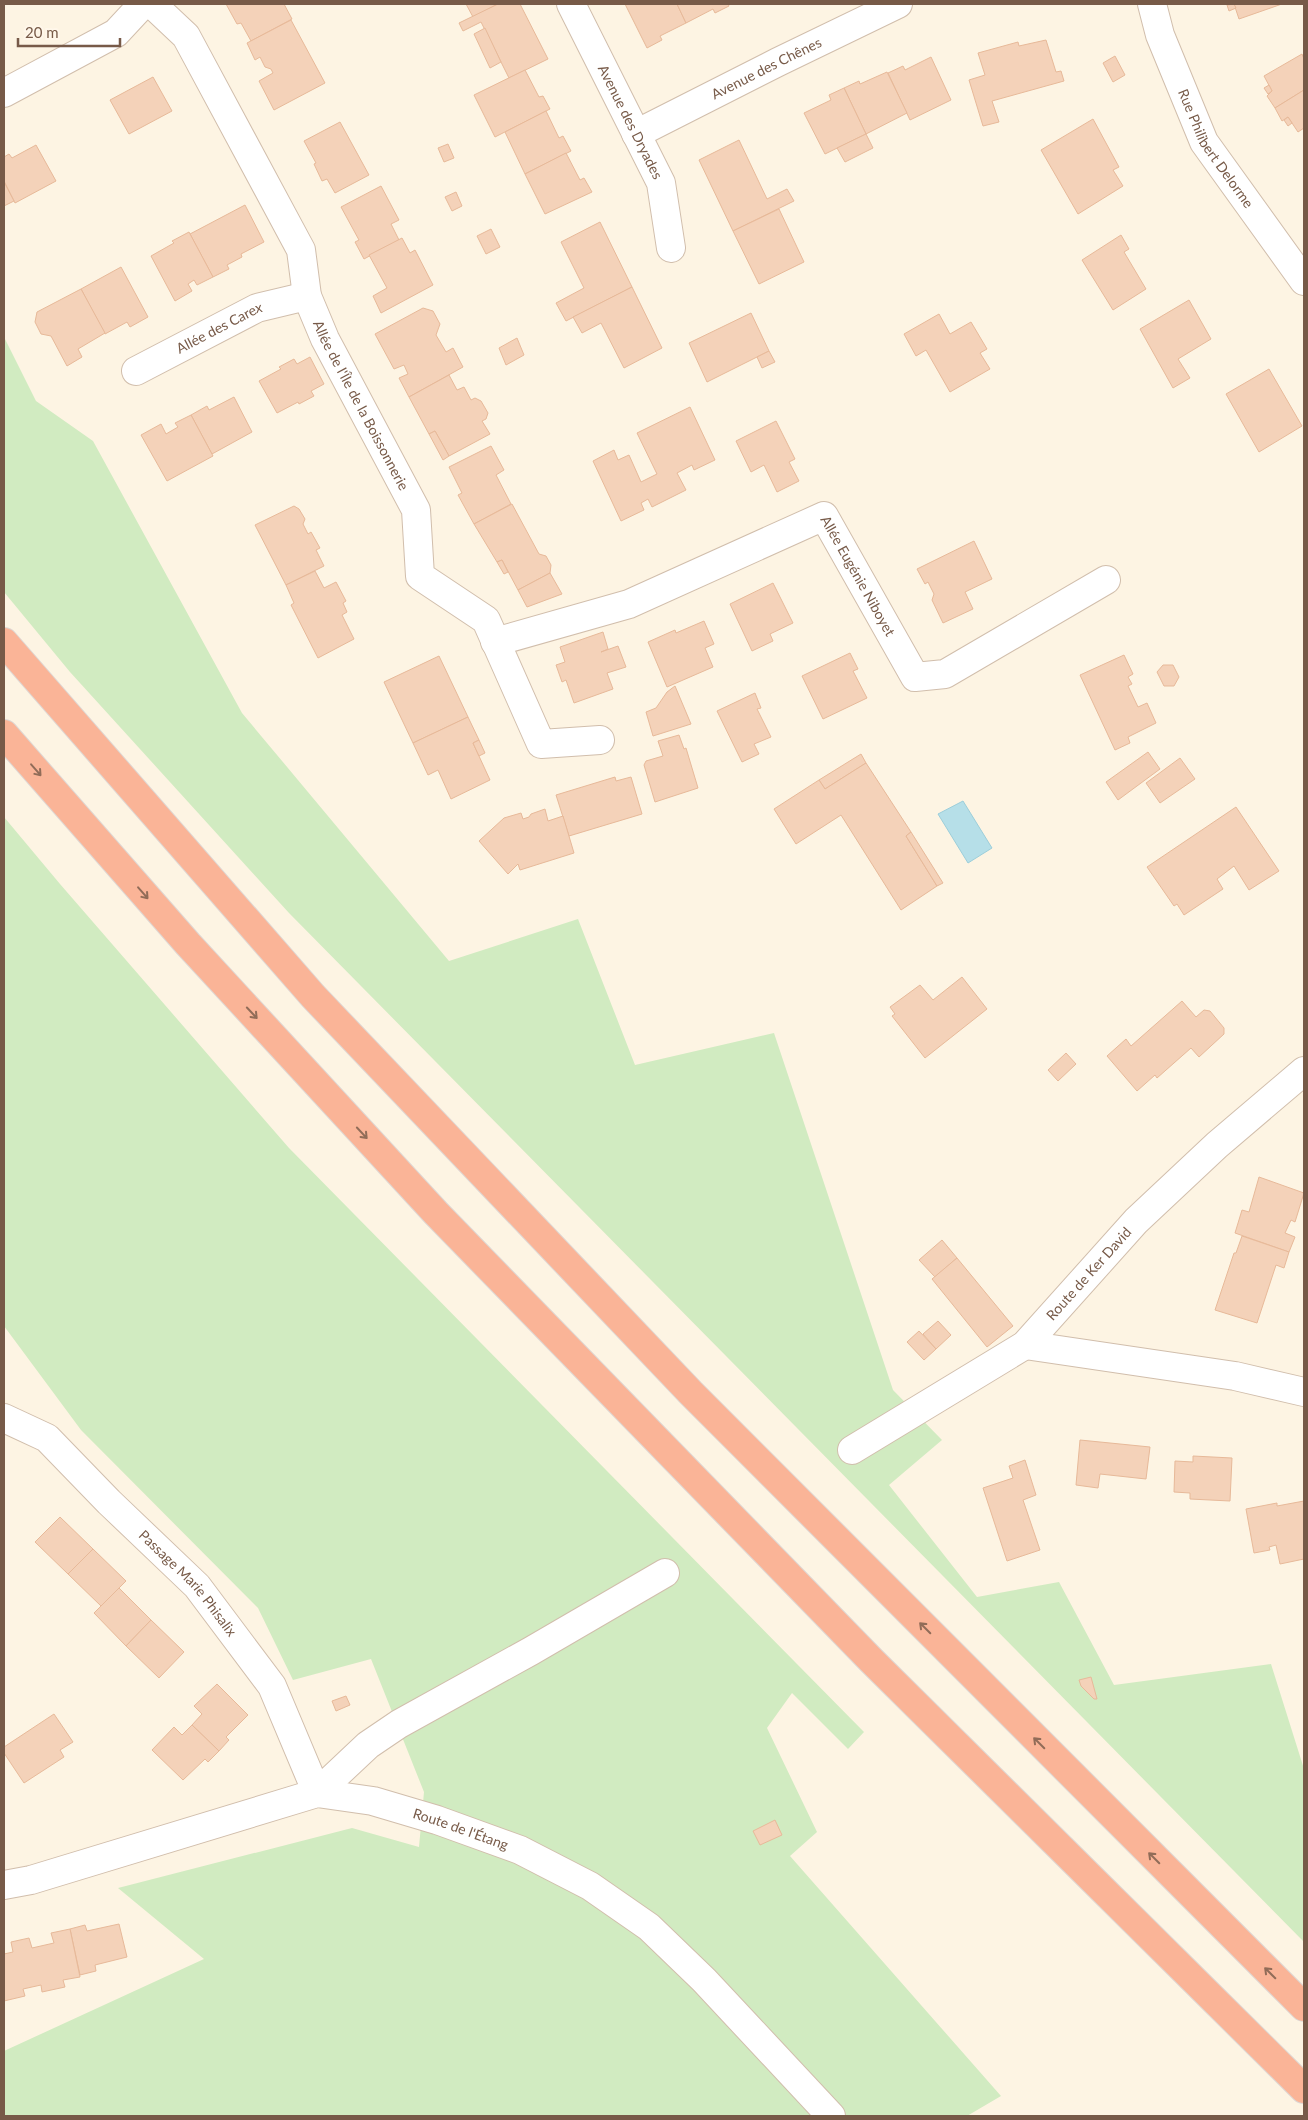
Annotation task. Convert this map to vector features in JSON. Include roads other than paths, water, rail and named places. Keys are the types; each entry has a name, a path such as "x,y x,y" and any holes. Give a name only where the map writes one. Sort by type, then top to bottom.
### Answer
{"highway":[{"path":"4,642 313,996 691,1393 1304,2007"},
{"path":"4,734 188,944 436,1213 864,1653 1304,2089"}],"street":[{"path":"4,92 116,33 143,4"},
{"name":"Allée de l'Île de la Boissonnerie","path":"152,4 186,36 301,250 307,296 325,339 416,510 420,576 486,620 541,744 600,740"},
{"name":"Avenue des Dryades","path":"571,4 661,183 671,248"},
{"name":"Avenue des Chênes","path":"636,134 898,4"},
{"name":"Rue Philibert Delorme","path":"1152,4 1160,35 1204,142 1304,281"},
{"name":"Allée des Carex","path":"136,371 258,308 307,296"},
{"name":"Allée Eugénie Niboyet","path":"495,642 629,604 824,516 915,677 945,674 1106,580"},
{"name":"Route de Ker David","path":"852,1450 1025,1345 1136,1221 1217,1145 1304,1071"},
{"path":"1025,1345 1235,1376 1304,1392"},
{"name":"Passage Marie Phisalix","path":"4,1418 47,1438 109,1502 197,1586 272,1686 317,1793"},
{"path":"317,1793 368,1745 399,1724 531,1651 665,1573"},
{"name":"Route de l'Étang","path":"4,1884 31,1880 317,1793 373,1801 436,1820 520,1850 590,1886 649,1927 704,1980 831,2116"}],"water":[{"path":"963,801 992,848 968,863 938,814"}]}
